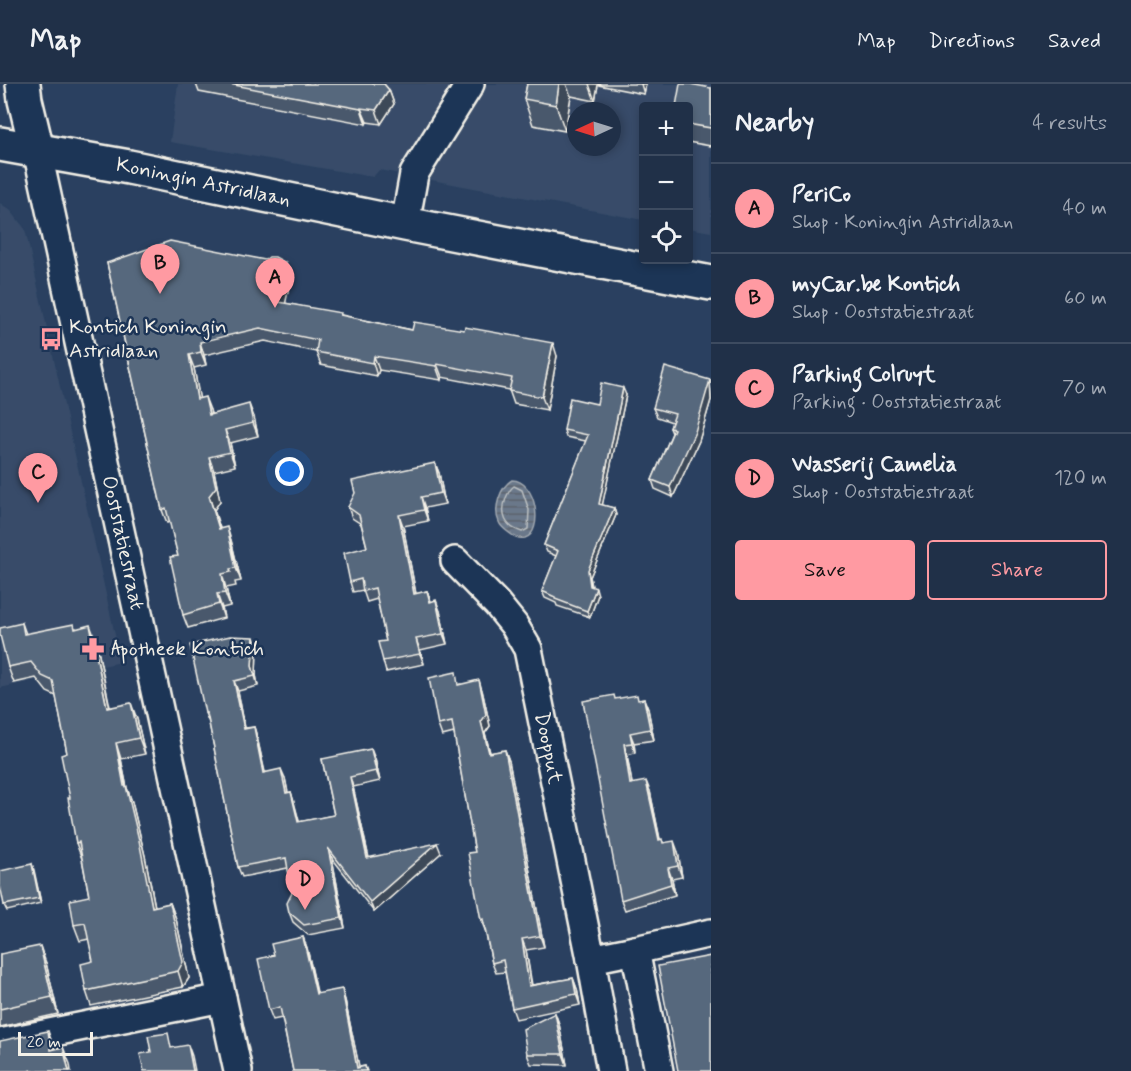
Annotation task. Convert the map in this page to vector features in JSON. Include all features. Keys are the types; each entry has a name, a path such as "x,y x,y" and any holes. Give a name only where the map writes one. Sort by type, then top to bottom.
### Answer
{"main road":[{"name":"Ooststatiestraat","path":"23,84 37,150"},
{"name":"Koningin Astridlaan","path":"0,144 711,283"}],"street":[{"path":"405,224 414,174 470,84"},
{"name":"Ooststatiestraat","path":"37,150 238,1071"},
{"name":"Doopput","path":"455,561 497,604 514,625 528,649 591,959 611,1071"},
{"path":"591,959 711,933"},
{"path":"635,950 659,1071"},
{"path":"0,1043 222,998"}],"shaded area":[{"path":"178,84 711,84 711,232 693,229 693,102 639,102 639,219 379,170 373,177 170,142"},
{"path":"0,203 11,211 25,229 121,662 0,688"}],"water":[{"path":"512,480 521,482 527,488 535,507 534,527 531,534 525,538 517,538 506,531 497,517 497,505 501,493"}],"building":[{"path":"229,84 384,84 389,90 376,110"},
{"path":"527,84 559,84 556,105 524,99"},
{"path":"680,84 711,88 711,128 693,125 693,102 677,102"},
{"path":"170,241 265,260 275,257 286,263 278,302 341,313 340,315 412,330 414,322 464,330 465,327 553,343 542,397 509,391 512,378 437,364 436,366 374,356 373,363 316,352 318,340 260,328 200,342 201,352 189,355 197,399 205,397 209,415 249,404 253,423 225,430 230,452 209,457 216,487 209,496 219,529 227,527 236,568 222,574 225,593 217,594 219,604 183,615 170,557 178,556 166,508 162,510 107,263"},
{"path":"665,367 710,380 695,432 670,487 652,480 674,429 670,428 675,414 653,408"},
{"path":"601,383 623,388 599,504 614,508 588,570 590,586 596,588 587,611 555,599 542,591 558,551 544,545 588,435 564,430 570,398 597,404"},
{"path":"435,463 441,493 421,497 424,510 399,515 414,594 427,591 430,602 436,600 443,634 416,639 420,654 383,661 378,642 386,641 375,588 363,591 361,579 350,582 344,553 367,547 359,515 348,507 355,493 352,481"},
{"path":"22,623 24,634 74,624 75,629 90,625 107,708 131,703 139,738 116,743 152,907 170,903 183,962 178,971 86,991 81,964 93,961 85,923 74,925 70,900 89,896 68,798 70,798 61,755 67,753 53,681 42,676 31,662 8,667 0,635 0,628"},
{"path":"230,636 254,637 252,666 255,676 234,681 244,729 254,727 263,773 281,769 286,793 291,792 298,822 334,815 322,759 371,749 376,771 350,777 367,858 437,843 370,902 328,848 342,918 304,925 289,912 287,903 292,893 286,858 238,867 207,713 205,713 190,645"},
{"path":"456,672 458,685 479,680 486,715 481,722 489,753 505,750 540,936 522,939 529,986 573,978 576,994 512,1008 503,960 492,963 468,853 475,852 452,722 438,725 429,678"},
{"path":"614,695 615,699 637,695 638,700 644,699 650,729 630,733 632,743 624,744 630,784 646,781 659,840 662,839 663,843 674,841 678,866 668,868 671,884 621,900 583,701"},
{"path":"32,864 39,898 4,905 0,871"},
{"path":"303,937 316,994 342,989 357,1068 365,1066 366,1071 293,1071 280,1007 269,1010 258,959 274,955 271,944"},
{"path":"40,946 52,997 0,1009 0,954"},
{"path":"711,956 711,1071 678,1071 658,966"},
{"path":"555,1013 563,1054 527,1054 523,1029"},
{"path":"48,1031 51,1050 63,1047 69,1071 0,1071 0,1041"},
{"path":"168,1033 171,1048 188,1045 193,1071 144,1071 140,1054 151,1052 148,1036"}],"place":[{"name":"myCar.be Kontich","path":"160,294"},
{"name":"PeriCo","path":"275,308"},
{"name":"Kontich Koningin Astridlaan","path":"51,339"},
{"name":"Parking Colruyt","path":"38,503"},
{"name":"Apotheek Kontich","path":"93,649"},
{"name":"Wasserij Camelia","path":"305,910"}]}
